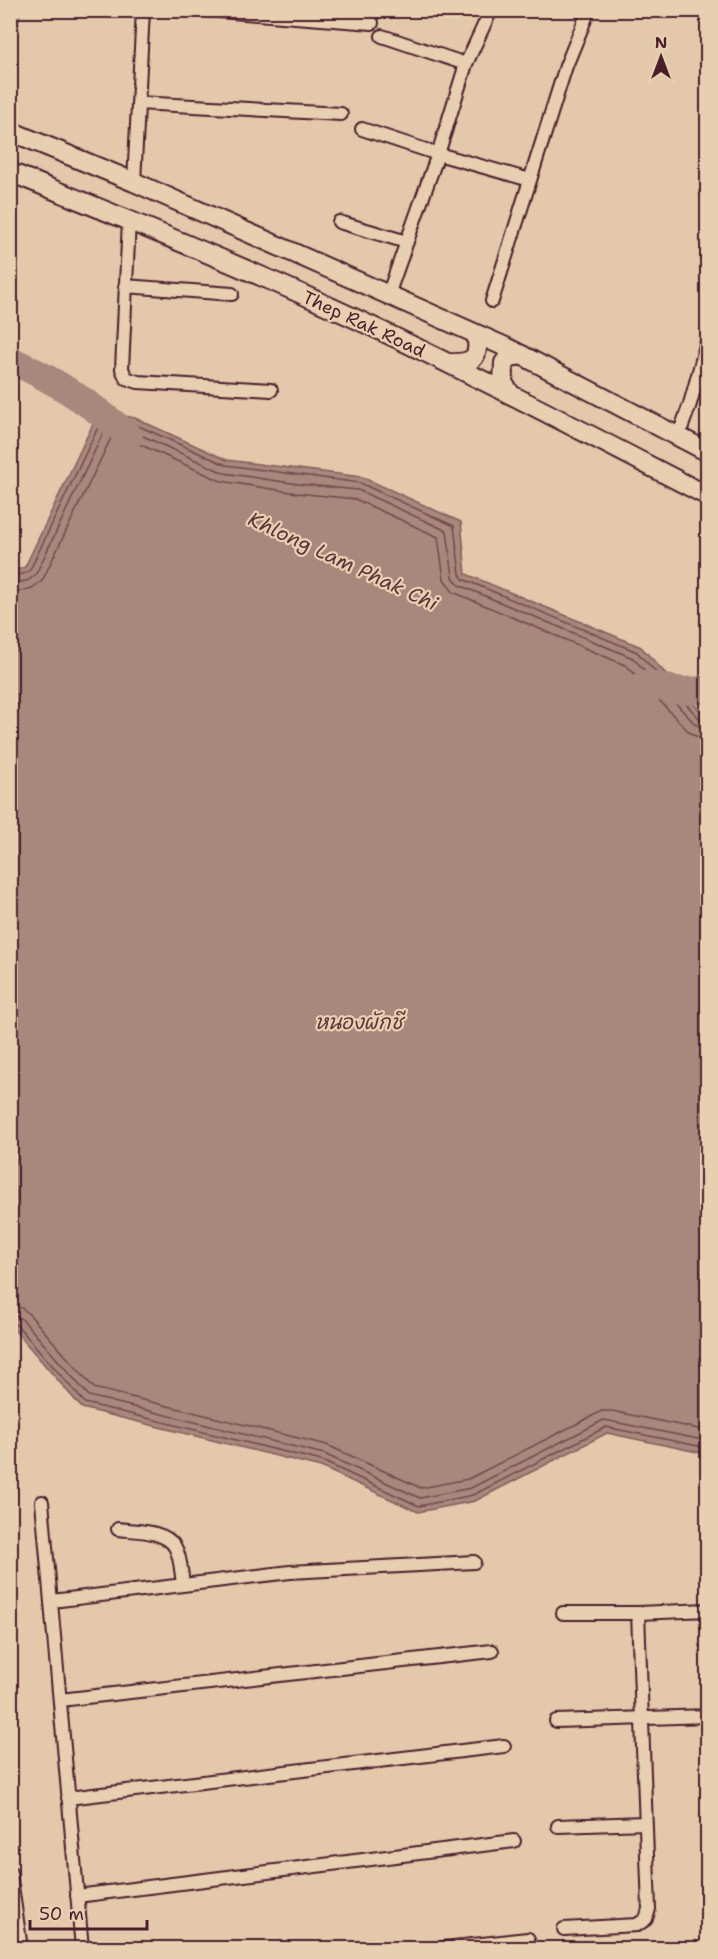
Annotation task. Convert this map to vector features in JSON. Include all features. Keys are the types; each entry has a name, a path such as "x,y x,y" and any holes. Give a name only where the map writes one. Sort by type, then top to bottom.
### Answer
{"main road":[{"name":"Thep Rak Road","path":"10,131 134,182 522,355 708,452"},
{"name":"Thep Rak Road","path":"10,172 129,220 316,301 510,393 708,496"},
{"path":"447,363 464,364 474,358 479,349 476,334"},
{"path":"510,393 503,383 504,363 512,357 522,355"}],"street":[{"path":"10,32 12,10"},
{"path":"134,182 143,10"},
{"path":"206,10 372,23"},
{"path":"388,295 438,154 466,64 491,10"},
{"path":"492,302 566,66 589,10"},
{"path":"382,36 466,64"},
{"path":"138,103 341,114"},
{"path":"362,129 438,154 530,180"},
{"path":"129,220 122,369 126,378 138,382 270,390"},
{"path":"339,222 407,242"},
{"path":"126,286 232,294"},
{"path":"678,437 690,404 707,342"},
{"path":"42,1502 82,1948"},
{"path":"118,1529 152,1533 168,1538 178,1553 183,1584"},
{"path":"52,1601 330,1568 474,1562"},
{"path":"563,1613 708,1610"},
{"path":"564,1929 637,1925 646,1919 649,1909 638,1613"},
{"path":"60,1700 492,1651"},
{"path":"556,1721 708,1716"},
{"path":"68,1798 504,1746"},
{"path":"558,1826 645,1823"},
{"path":"77,1896 514,1841"},
{"path":"10,1873 21,1948"},
{"path":"444,1948 528,1939"}],"water":[{"name":"หนองผักชี","path":"99,411 135,418 227,460 362,477 461,522 466,574 641,647 707,718 707,1454 607,1433 475,1501 418,1512 321,1467 82,1408 11,1326 11,572 25,567"}],"waterway":[{"name":"Khlong Lam Phak Chi","path":"10,360 72,394 129,436"},
{"name":"Khlong Lam Phak Chi","path":"645,684 682,691 708,690"}]}
